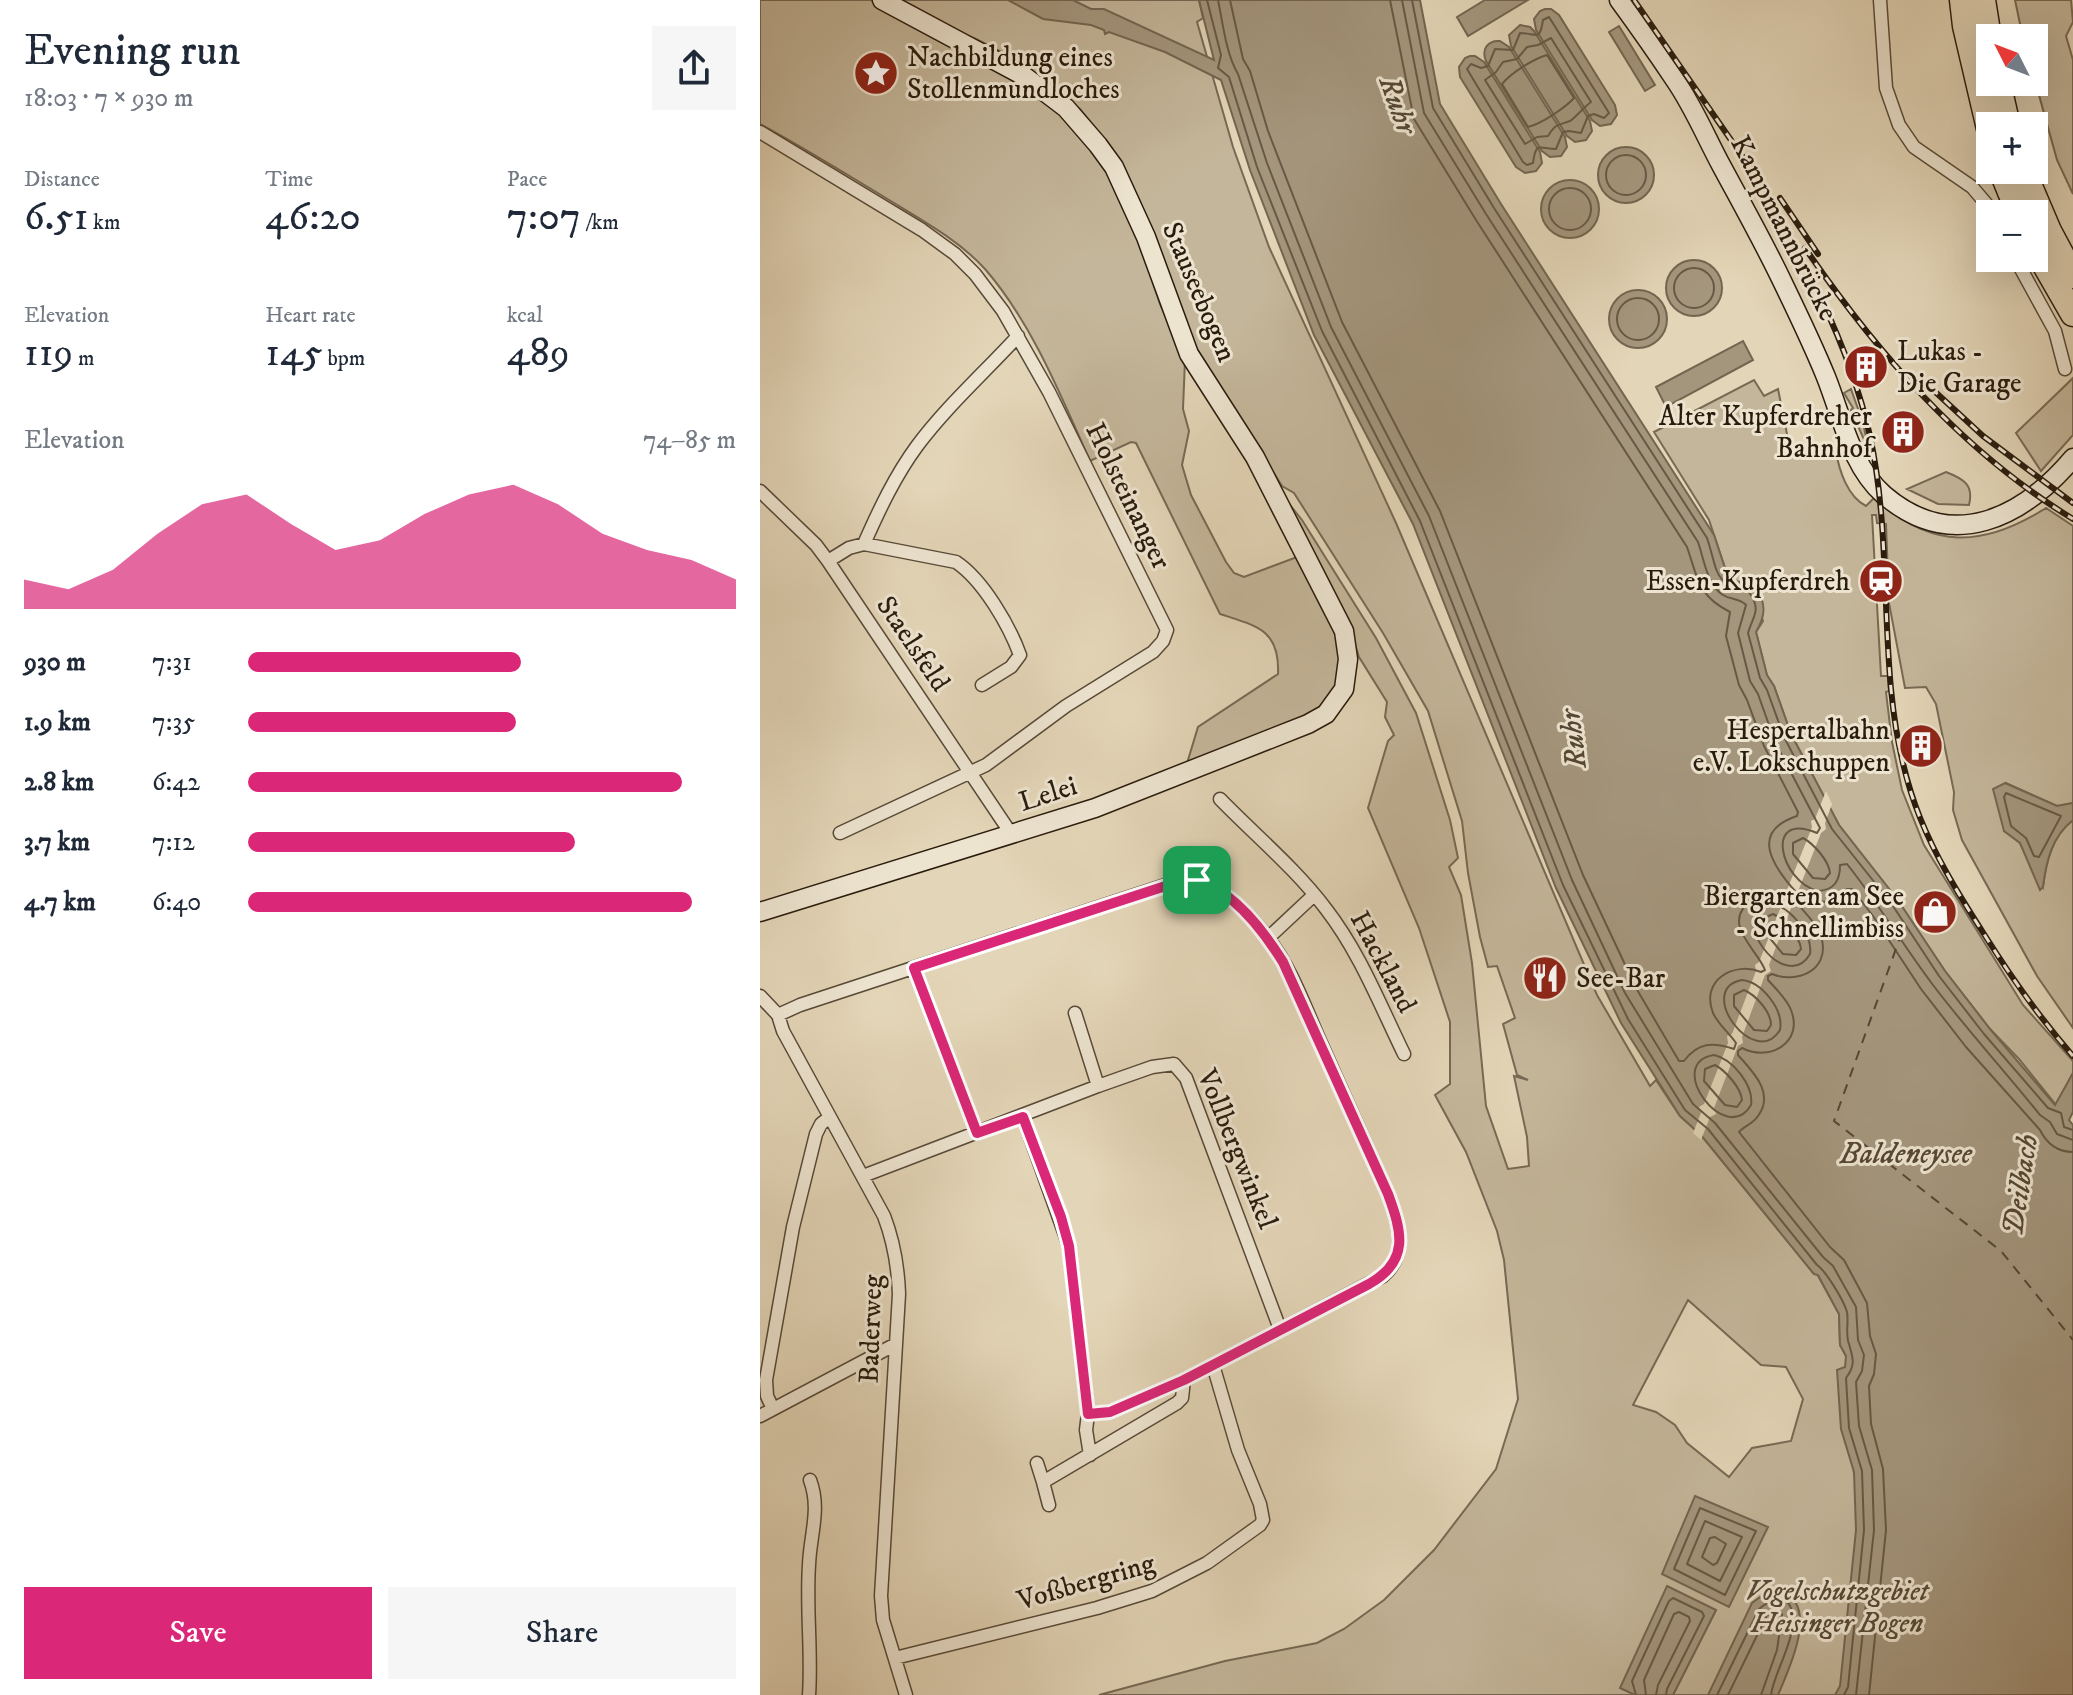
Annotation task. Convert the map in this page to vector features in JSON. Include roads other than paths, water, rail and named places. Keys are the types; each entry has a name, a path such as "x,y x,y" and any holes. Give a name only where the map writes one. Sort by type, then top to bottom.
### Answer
{"highway":[{"path":"1962,0 1985,112"},
{"path":"1983,0 1987,24"},
{"path":"2029,184 2073,276"},
{"path":"2048,270 2073,314"}],"street":[{"name":"Stauseebogen","path":"882,0 1015,70 1039,86 1080,122 1114,167 1146,237 1189,354 1255,457 1344,631 1348,666 1340,698"},
{"name":"Kampmannbrücke","path":"1619,0 1677,82 1778,273 1826,377 1865,473 1883,494 1931,521 1974,524 2012,513 2044,490 2073,458"},
{"path":"1880,0 1886,88 1899,125 1914,147 1972,187 1983,200"},
{"name":"Holsteinanger","path":"760,132 869,196 955,254 975,274 1018,336 1049,392 1162,617 1167,634 1153,652 1066,706 971,774 840,833"},
{"path":"2023,272 2055,331 2065,369"},
{"path":"864,544 901,471 917,447 956,400 1018,336"},
{"name":"Staelsfeld","path":"760,491 816,545 828,561 1012,835"},
{"path":"828,561 849,548 864,544 956,562 985,589 1020,655 1011,667 982,685"},
{"name":"Lelei","path":"760,912 1095,808 1297,729 1326,714 1340,698"},
{"name":"Hackland","path":"1220,799 1333,918 1356,954 1404,1054"},
{"path":"778,1015 800,1005 1187,879 1204,883 1223,894 1268,938 1294,982 1388,1194 1399,1241 1394,1264 1383,1276 1184,1380 1110,1412 1088,1414"},
{"name":"Hackland","path":"1268,938 1314,895"},
{"path":"914,968 977,1133"},
{"name":"Baderweg","path":"760,996 778,1015 783,1031 863,1176 893,1240 898,1270 896,1344 881,1596 883,1620 906,1695"},
{"path":"1075,1013 1098,1086"},
{"name":"Vollbergwinkel","path":"863,1176 1098,1086 1166,1063 1174,1064 1181,1068 1280,1329"},
{"path":"773,1409 767,1396 766,1380 786,1264 816,1134 821,1124 830,1117"},
{"path":"1023,1117 1069,1246 1090,1455"},
{"path":"760,1416 896,1344"},
{"name":"Voßbergring","path":"895,1658 1097,1608 1152,1591 1207,1563 1260,1525 1263,1520 1260,1504 1238,1450 1213,1365"},
{"path":"1043,1482 1177,1403 1182,1398 1184,1380"},
{"path":"1037,1463 1049,1505"},
{"path":"809,1695 808,1567 816,1495 810,1480"}],"water":[{"name":"Baldeneysee","path":"1008,0 1073,0 1091,9 1104,9 1214,60 1199,0 1420,0 1440,104 1714,535 1728,577 1756,587 1764,610 1756,632 1767,675 1791,734 1839,825 1897,899 1945,971 2055,1105 2073,1073 2073,1112 2069,1120 2073,1125 2073,1695 1835,1695 1840,1686 1856,1530 1854,1472 1841,1429 1837,1370 1845,1367 1846,1356 1840,1345 1839,1314 1818,1275 1814,1274 1701,1135 1680,1116 1621,1023 1556,888 1413,524 1314,335 1250,170 1221,80 1165,52 1109,32 1105,34 1104,30 1091,25 1043,19"},
{"path":"1485,0 1528,0 1468,36 1457,17"},
{"path":"1545,9 1559,15 1615,105 1617,115 1611,124 1600,126 1592,120 1536,30 1534,19"},
{"path":"1520,25 1534,31 1590,121 1592,131 1586,140 1575,142 1567,136 1511,46 1509,35"},
{"path":"1619,26 1655,85 1645,91 1609,32"},
{"path":"1500,41 1509,47 1565,137 1567,147 1561,156 1550,157 1542,151 1486,61 1484,53 1487,46"},
{"path":"1470,56 1484,62 1540,152 1542,163 1536,171 1525,173 1516,167 1460,77 1459,67"},
{"path":"1626,147 1646,155 1654,175 1646,195 1626,203 1606,195 1598,175 1606,155"},
{"path":"1570,180 1581,182 1590,189 1597,198 1597,220 1590,229 1581,236 1570,238 1559,236 1550,229 1543,220 1541,209 1543,198 1550,189 1559,182"},
{"path":"1694,260 1714,268 1722,288 1714,308 1694,316 1674,308 1666,288 1674,268"},
{"path":"1638,290 1659,298 1667,319 1659,340 1638,348 1617,340 1609,319 1617,298"},
{"path":"1743,341 1753,360 1666,407 1656,387"},
{"path":"2005,783 2057,806 2073,803 2073,820 2055,842 2040,890 2020,843 2004,831 1993,789"},
{"path":"1695,1496 1768,1527 1729,1607 1662,1574"},
{"path":"1667,1586 1716,1610 1673,1695 1635,1695 1620,1688"},
{"path":"1781,1591 1793,1598 1799,1610 1800,1623 1794,1654 1778,1695 1708,1695 1752,1603 1766,1593"}],"railway":[{"path":"1634,0 1758,179"},
{"path":"1753,172 1822,300 1861,401 1880,499 1896,726 1910,790 1920,818 1947,874 1994,950 2037,1012 2073,1056"},
{"path":"1780,198 1818,254"},
{"path":"1805,248 1862,325 1925,398 1995,463 2073,519"},
{"path":"1931,388 1983,436 2073,503"}],"place":[{"name":"Nachbildung eines Stollenmundloches","path":"876,73"},
{"name":"Lukas - Die Garage","path":"1866,367"},
{"name":"Alter Kupferdreher Bahnhof","path":"1903,432"},
{"name":"Essen-Kupferdreh","path":"1881,581"},
{"name":"Hespertalbahn e.V. Lokschuppen","path":"1921,746"},
{"name":"Biergarten am See - Schnellimbiss","path":"1935,912"},
{"name":"See-Bar","path":"1545,978"}],"water label":[{"name":"Ruhr","path":"1397,105"},
{"name":"Ruhr","path":"1574,739"},
{"name":"Deilbach","path":"2021,1185"}],"park label":[{"name":"Vogelschutzgebiet Heisinger Bogen","path":"1837,1607"}]}
